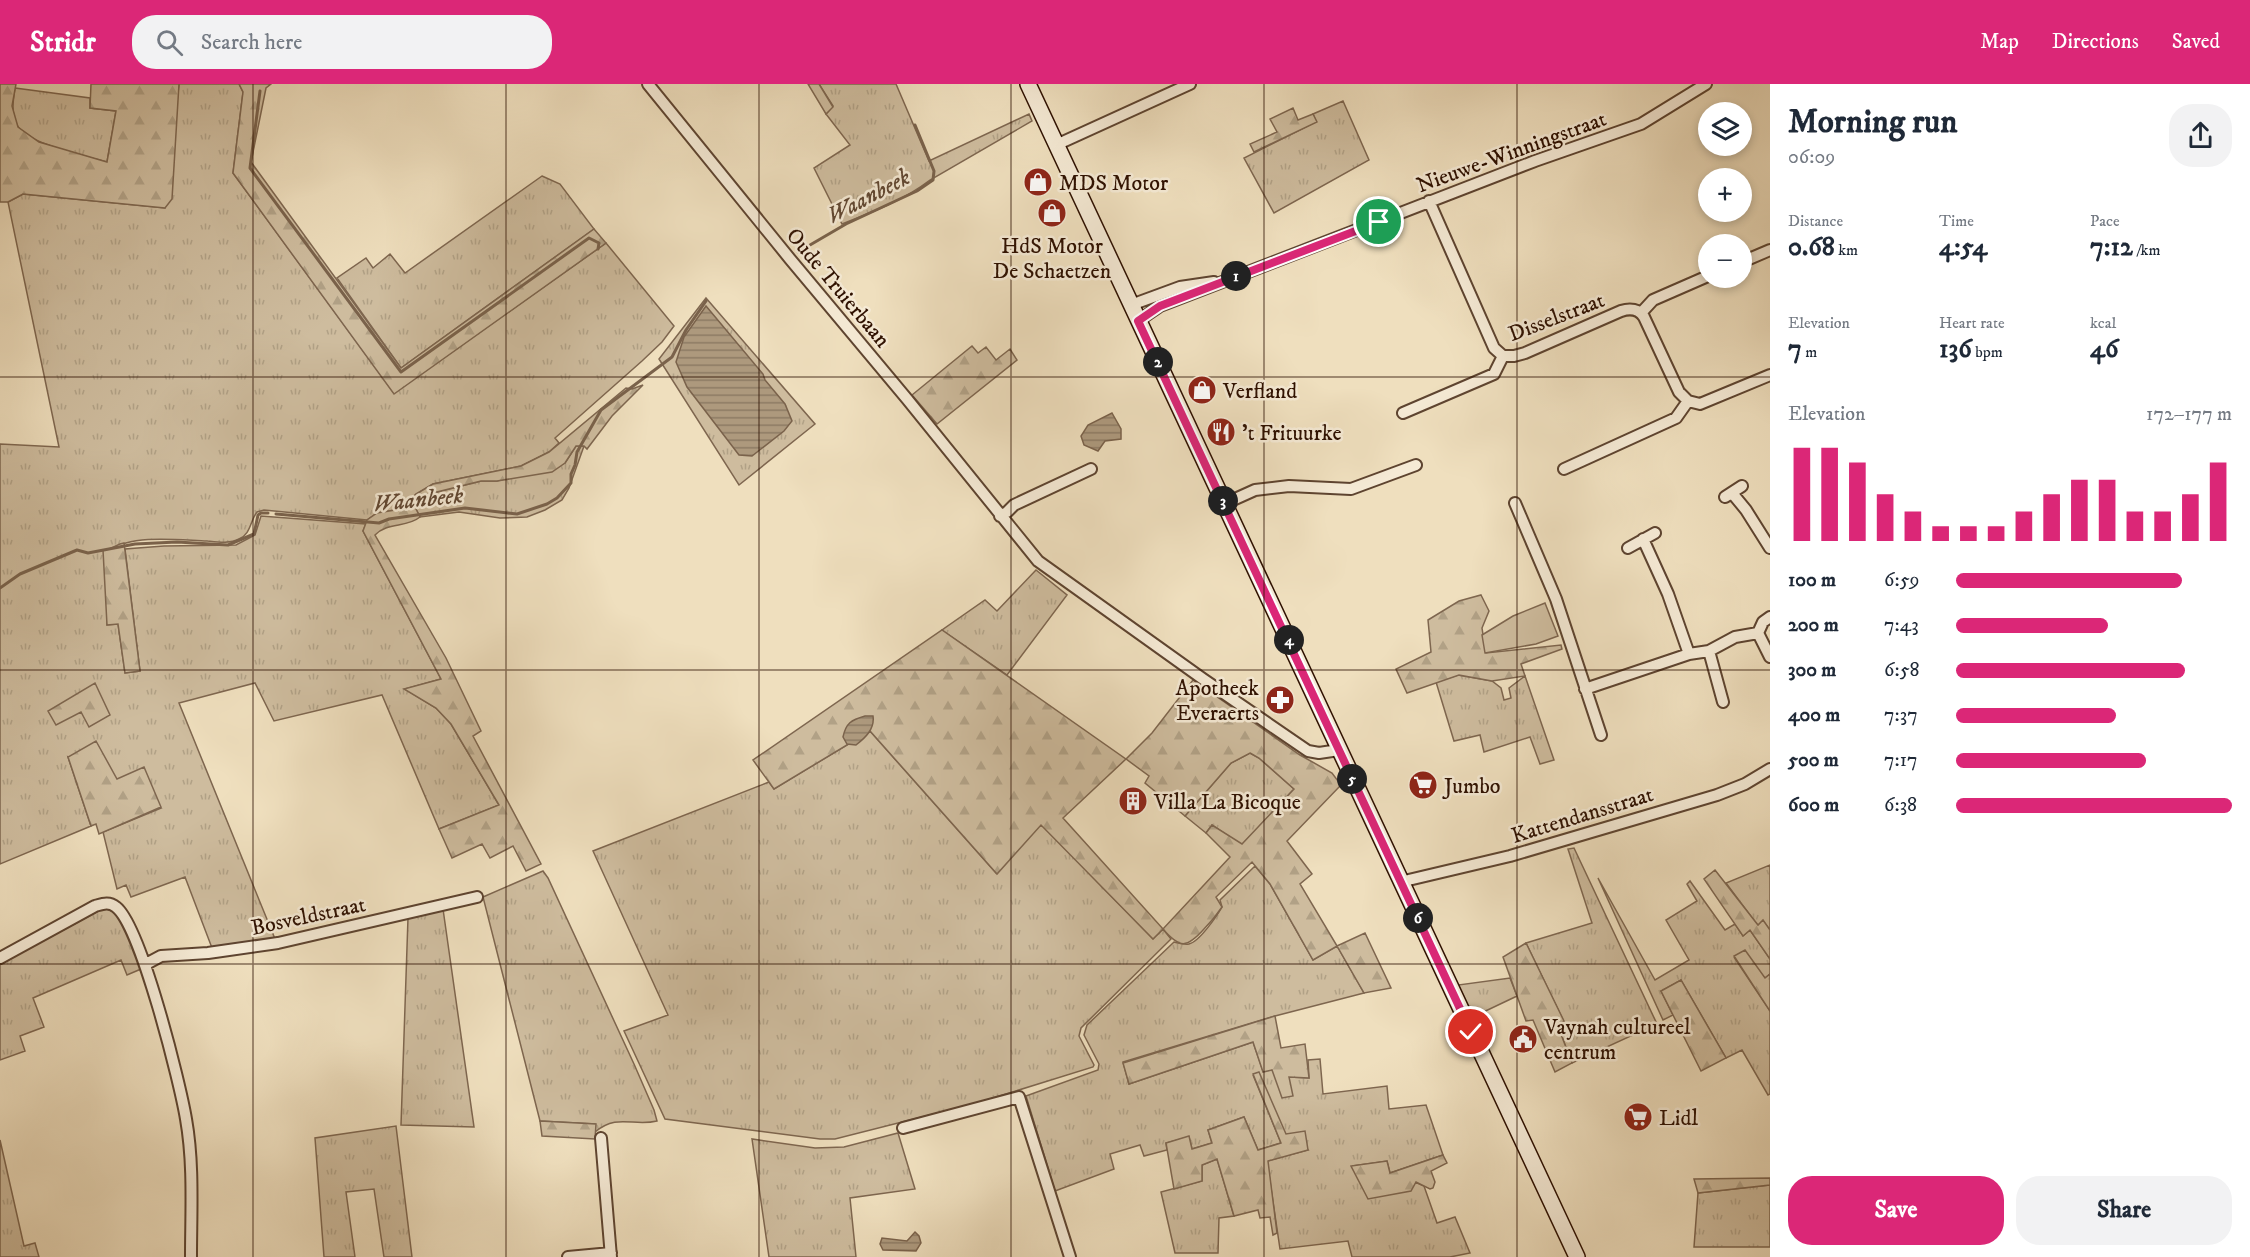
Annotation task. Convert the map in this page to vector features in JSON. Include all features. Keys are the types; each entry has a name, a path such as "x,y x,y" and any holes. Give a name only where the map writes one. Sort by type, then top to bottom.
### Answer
{"main road":[{"path":"1028,84 1577,1257"}],"street":[{"name":"Oude Truierbaan","path":"648,84 907,399 1022,544 1043,566 1308,751 1319,753 1339,750"},
{"path":"1056,145 1190,84"},
{"name":"Nieuwe-Winningstraat","path":"1138,321 1160,306 1535,160 1641,124 1706,84"},
{"name":"Disselstraat","path":"1429,201 1494,348 1503,356 1526,353 1626,309 1641,313"},
{"path":"1752,258 1770,250"},
{"path":"1698,280 1653,300 1641,313 1679,392 1688,401 1700,404 1770,375"},
{"name":"Nieuwe-Winningstraat","path":"1131,305 1180,287 1224,281"},
{"path":"1402,412 1494,374 1503,356"},
{"path":"1564,469 1676,418 1688,401"},
{"path":"1224,504 1255,490 1289,486 1351,489 1416,465"},
{"path":"1000,516 1014,505 1091,469"},
{"path":"1742,486 1728,495 1746,510 1770,548"},
{"path":"1515,503 1556,599 1558,612 1601,735"},
{"path":"1628,548 1655,533"},
{"path":"1643,539 1668,594 1689,654"},
{"path":"1758,633 1763,622 1770,617"},
{"path":"1585,689 1689,654 1709,651 1735,637 1758,633"},
{"path":"1758,633 1770,657"},
{"path":"1709,651 1723,702"},
{"name":"Kattendansstraat","path":"1401,882 1510,856 1717,795 1745,784 1770,769"},
{"name":"Bosveldstraat","path":"146,964 161,956 208,953 278,943 477,897"},
{"path":"0,958 104,903 118,908 129,925 146,964 186,1119 191,1257"},
{"path":"903,1128 1019,1096 1070,1257"},
{"path":"568,1257 611,1255 602,1138"}],"green space":[{"path":"0,84 16,84 12,106 18,127 39,142 107,162 116,111 90,108 91,84 179,84 172,199 165,208 23,194 8,202 0,202"},
{"path":"179,84 239,84 243,92 233,173 394,393 606,243 674,326 662,342 642,361 555,438 559,443 549,452 521,466 433,484 416,494 401,509 377,513 367,520 264,510 257,512 243,537 232,542 143,540 120,545 110,550 107,625 118,624 125,673 140,671 125,549 236,545 255,535 261,516 366,524 363,531 441,679 405,689 436,708 451,724 499,805 439,829 382,695 274,721 255,683 179,703 275,939 212,948 185,877 131,897 126,885 117,889 103,832 161,808 117,780 68,757 91,826 0,864 0,444 59,447 8,202 23,194 165,208"},
{"path":"239,84 271,84 266,88 251,162 401,368 594,229 606,243 394,394 233,173 243,92"},
{"path":"808,84 819,84 833,107 826,114"},
{"path":"819,84 896,84 929,161 1029,114 1032,121 899,200 842,224 814,168 850,145 826,114 833,106"},
{"path":"15,88 90,98 90,108 116,111 107,162 44,143 23,132 14,116"},
{"path":"1343,101 1369,160 1274,213 1244,158 1316,122 1313,114"},
{"path":"1293,108 1298,120 1313,114 1317,122 1254,152 1250,144 1277,132 1270,119"},
{"path":"542,176 560,184 594,229 401,368 337,278 366,258 373,268 390,254 405,273"},
{"path":"706,298 815,424 739,485 659,359"},
{"path":"972,346 978,353 986,347 996,360 1010,349 1017,360 937,424 912,395"},
{"path":"643,385 612,416 587,449 584,446 576,446 565,463 552,472 497,481 481,481 425,495 415,507 420,517 409,523 385,528 375,535 446,658 481,731 473,736 541,864 526,871 513,846 490,858 482,844 452,858 439,829 499,805 451,724 436,708 404,689 441,679 363,531 367,520 377,513 401,509 416,494 433,484 521,466 549,452 626,388 632,389"},
{"path":"576,446 584,446 569,488 562,500 527,517 500,518 459,512 420,517 415,507 425,495 481,481 497,481 565,463"},
{"path":"124,543 140,671 125,673 118,624 107,625 103,550"},
{"path":"1036,570 1067,595 1007,675 942,630 985,600 997,611"},
{"path":"1481,595 1489,611 1482,628 1486,653 1561,645 1562,649 1521,664 1525,676 1492,681 1459,675 1407,693 1396,669 1431,652 1428,620 1459,601"},
{"path":"1545,603 1558,636 1536,644 1485,653 1482,635 1513,616"},
{"path":"942,630 1126,759 1063,818 1163,929 1153,939 1041,825 997,874 870,731 774,789 753,760"},
{"path":"1458,675 1492,681 1501,688 1504,700 1511,698 1509,688 1525,676 1554,760 1540,764 1530,737 1484,752 1480,735 1454,741 1436,682"},
{"path":"1193,680 1300,755 1332,773 1341,785 1287,841 1312,874 1300,884 1337,946 1313,960 1270,884 1252,862 1216,897 1222,907 1193,940 1188,943 1179,943 1163,929 1230,857 1206,833 1212,825 1242,844 1294,789 1259,758 1250,753 1231,763 1185,816 1145,783 1149,776 1126,759 1152,733"},
{"path":"95,683 110,715 89,727 81,712 56,725 48,711"},
{"path":"870,731 996,873 1041,824 1153,939 1163,929 1171,939 1081,1028 1079,1036 1093,1067 977,1103 835,1139 665,1119 624,1031 668,1015 593,851 769,782 774,789"},
{"path":"96,741 117,779 144,767 161,807 99,834 96,824 91,826 68,757"},
{"path":"1250,753 1259,758 1294,789 1242,845 1212,825 1206,833 1185,816 1231,763"},
{"path":"1574,848 1657,1024 1572,1063 1557,1024 1563,1020 1526,943 1592,923 1568,849"},
{"path":"1770,865 1770,930 1763,921 1758,926 1726,883"},
{"path":"1255,866 1270,884 1313,960 1337,946 1364,993 1275,1016 1123,1062 1129,1084 1253,1042 1263,1071 1272,1070 1289,1077 1309,1078 1308,1060 1320,1059 1323,1094 1387,1086 1389,1109 1426,1105 1443,1155 1390,1173 1387,1161 1352,1166 1424,1186 1437,1223 1455,1217 1470,1253 1450,1257 1352,1257 1348,1241 1280,1249 1267,1161 1308,1150 1286,1135 1253,1075 1281,1143 1258,1150 1244,1117 1208,1130 1212,1143 1192,1149 1189,1137 1166,1143 1167,1150 1144,1156 1140,1145 1110,1154 1114,1169 1055,1191 1026,1096 1098,1070 1099,1064 1084,1035 1087,1025 1174,942 1189,944 1198,939 1222,907 1220,900"},
{"path":"1715,870 1758,925 1763,920 1770,930 1770,959 1750,930 1743,936 1704,879"},
{"path":"543,871 634,1064 657,1121 611,1123 595,1132 595,1124 540,1121 483,897"},
{"path":"1598,878 1655,980 1689,960 1666,920 1697,901 1687,884 1690,881 1725,930 1735,924 1743,936 1750,930 1770,959 1770,974 1765,978 1734,957 1770,1011 1770,1094 1768,1095 1742,1050 1726,1058 1681,980 1661,991 1673,1015 1663,1020"},
{"path":"104,908 112,911 124,924 133,942 141,969 127,975 121,960 33,998 44,1027 20,1036 25,1051 0,1060 0,964"},
{"path":"443,909 474,1127 401,1125 408,918"},
{"path":"1365,933 1391,988 1364,993 1337,946"},
{"path":"1526,943 1564,1021 1557,1024 1572,1063 1555,1072 1533,1020 1526,1021 1503,957"},
{"path":"1745,950 1765,978 1770,974 1770,1011 1734,956"},
{"path":"1510,978 1517,996 1473,1017 1458,985"},
{"path":"1681,980 1726,1058 1701,1071 1661,991"},
{"path":"1275,1016 1281,1048 1305,1044 1309,1078 1289,1077 1293,1096 1282,1098 1272,1070 1263,1072 1253,1042 1129,1084 1123,1063"},
{"path":"1259,1072 1286,1134 1305,1131 1308,1150 1268,1161 1277,1233 1273,1235 1270,1217 1260,1218 1258,1210 1234,1216 1217,1159 1202,1165 1202,1181 1174,1189 1166,1143 1189,1136 1192,1149 1212,1143 1208,1130 1244,1117 1258,1150 1281,1143 1253,1074"},
{"path":"540,1121 596,1124 595,1139 542,1136"},
{"path":"396,1126 412,1257 384,1257 374,1189 346,1192 355,1257 324,1257 315,1138"},
{"path":"898,1133 915,1189 850,1198 856,1257 769,1257 752,1139 815,1148 844,1147"},
{"path":"0,1140 24,1246 35,1243 39,1257 0,1257"},
{"path":"1443,1155 1447,1163 1431,1171 1435,1182 1433,1188 1430,1189 1416,1182 1411,1191 1368,1199 1351,1166 1387,1161 1390,1173"},
{"path":"1217,1159 1234,1216 1219,1218 1218,1253 1175,1253 1161,1192 1202,1181 1202,1165"},
{"path":"1770,1178 1770,1185 1698,1193 1694,1179"},
{"path":"1770,1185 1770,1247 1694,1247 1698,1193"}],"shaded area":[{"path":"706,306 763,374 765,380 785,404 792,421 784,431 752,456 739,455 687,387 676,362 684,337"},
{"path":"1112,413 1121,429 1121,439 1105,441 1098,451 1084,445 1081,436 1088,425"},
{"path":"865,716 873,716 869,733 856,745 847,744 843,737 846,728 853,721"},
{"path":"915,1232 921,1243 916,1251 883,1250 880,1244 882,1238 907,1241"}],"waterway":[{"path":"260,91 250,168 401,372 589,238 599,243 598,249"},
{"name":"Waanbeek","path":"798,252 846,224 917,191 933,180 934,171 915,125"},
{"name":"Waanbeek","path":"276,514 379,523 389,519 465,508 517,514 547,504 557,498 571,483 577,452 601,410 672,357 686,330 706,301"},
{"name":"Waanbeek","path":"0,588 20,574 77,550 88,553 135,544 177,542 228,545 254,534 258,515 268,513"}],"place":[{"name":"MDS Motor","path":"1038,182"},
{"name":"HdS Motor De Schaetzen","path":"1052,213"},
{"name":"Verfland","path":"1202,390"},
{"name":"'t Frituurke","path":"1221,432"},
{"name":"Apotheek Everaerts","path":"1280,700"},
{"name":"Jumbo","path":"1423,785"},
{"name":"Villa La Bicoque","path":"1133,801"},
{"name":"Vaynah cultureel centrum","path":"1523,1039"},
{"name":"Lidl","path":"1638,1117"}],"route":[{"path":"1379,222 1160,306 1138,321 1471,1032"}]}
